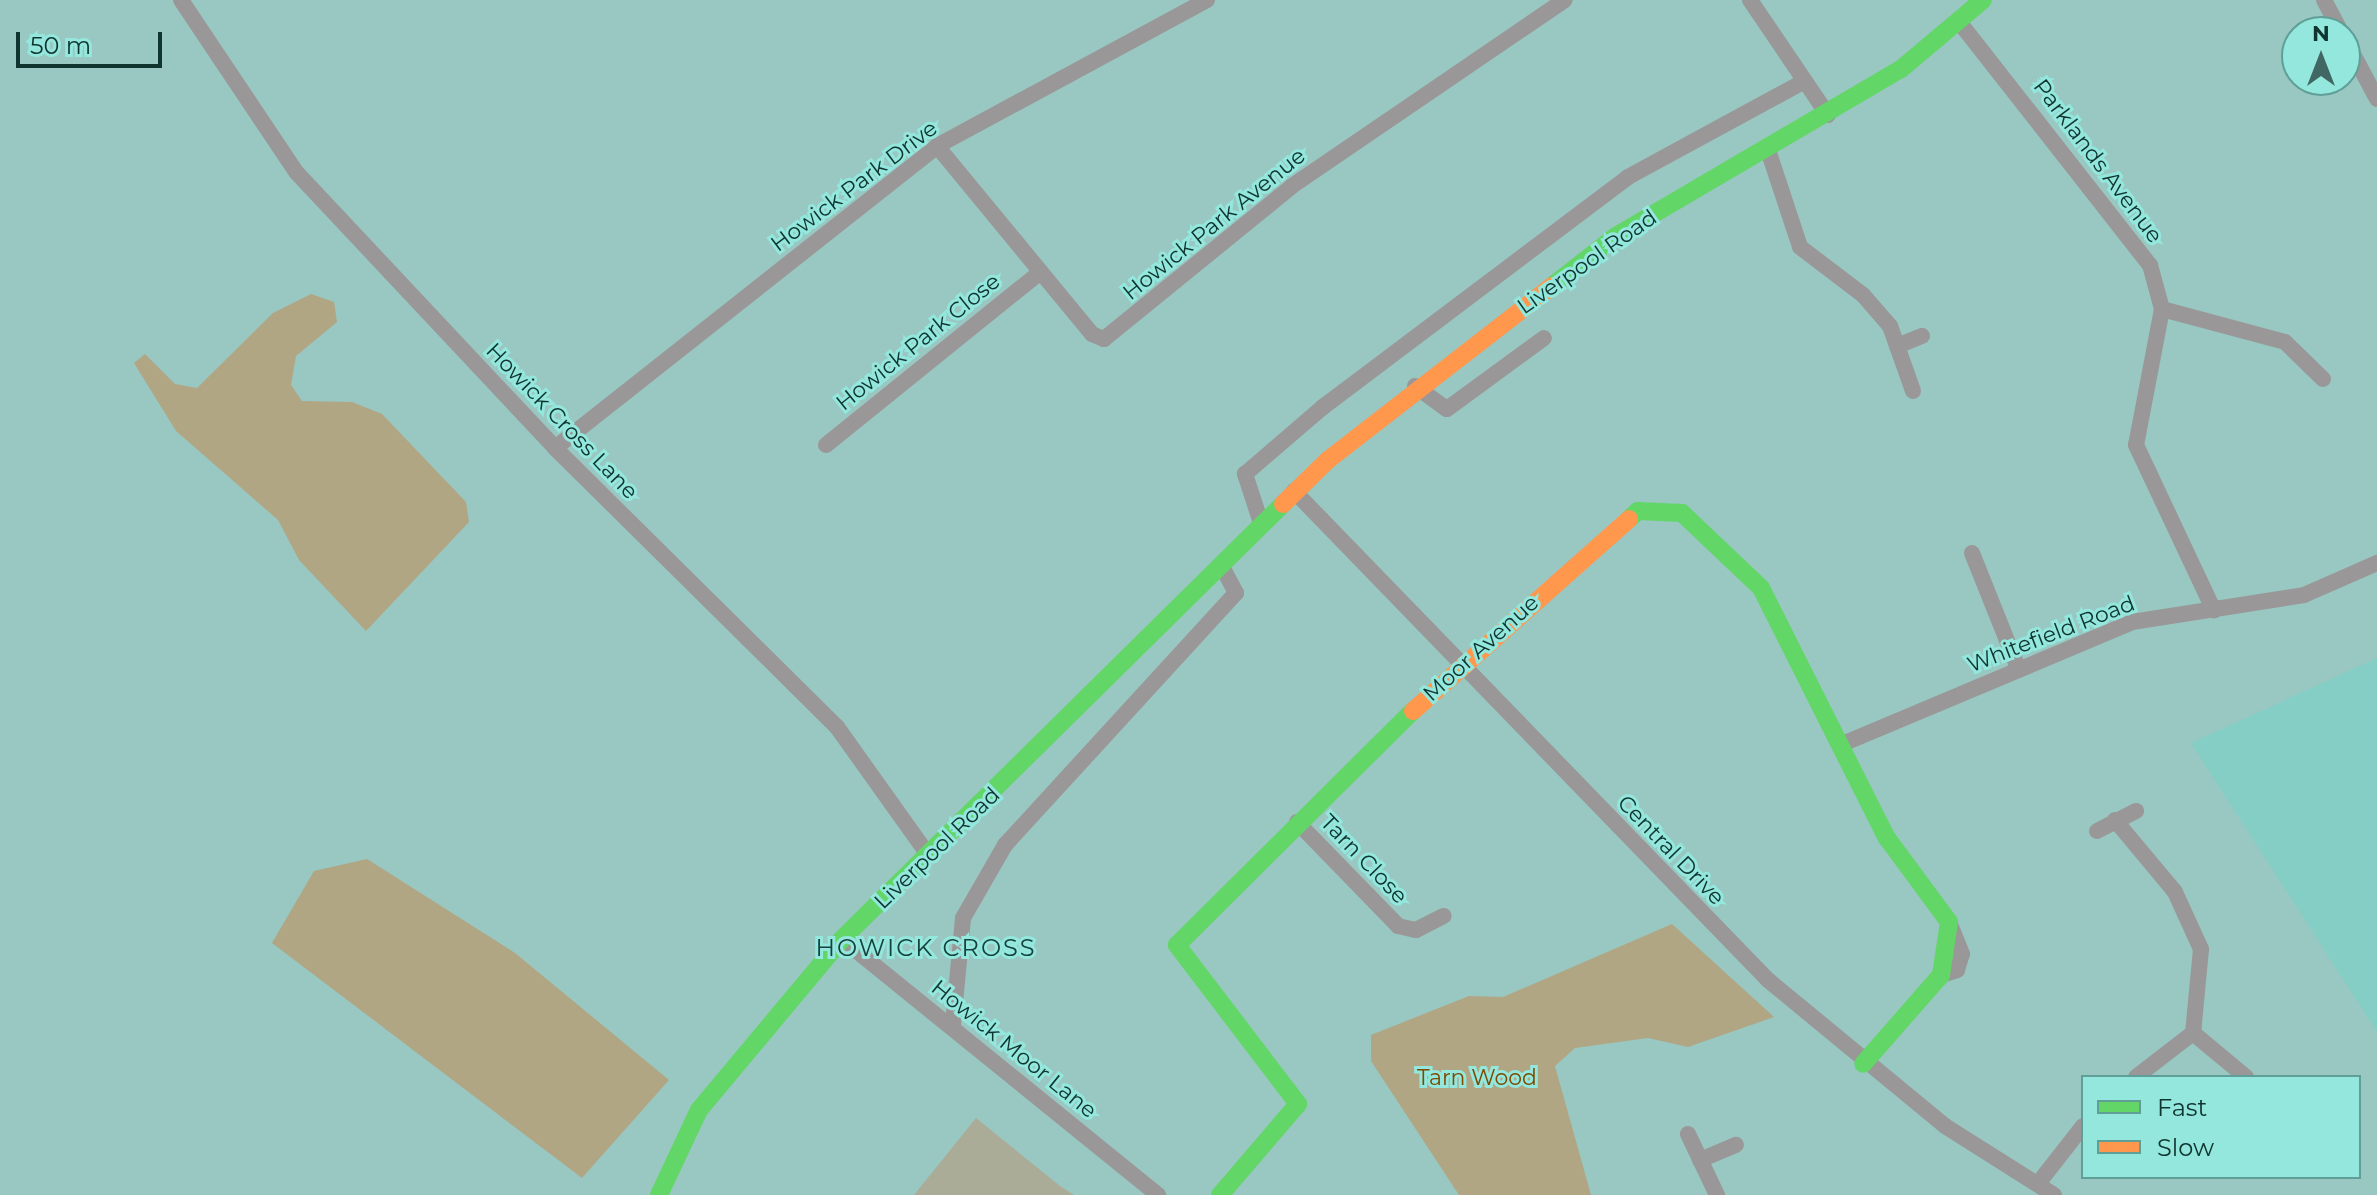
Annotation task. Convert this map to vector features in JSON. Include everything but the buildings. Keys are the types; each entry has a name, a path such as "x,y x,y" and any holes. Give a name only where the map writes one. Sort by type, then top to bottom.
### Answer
{"street":[{"name":"Howick Cross Lane","path":"181,0 297,173 555,448 837,727 929,856"},
{"name":"Howick Park Drive","path":"555,448 937,146 1207,0"},
{"name":"Howick Park Avenue","path":"937,146 1092,334 1117,334 1292,186 1565,0"},
{"path":"1750,0 1828,115"},
{"name":"Liverpool Road","path":"659,1195 721,1078 842,939 1294,491 1415,386 1616,236 1828,115 1960,23 1983,0"},
{"name":"Parklands Avenue","path":"1960,23 2150,265 2162,309 2136,445 2214,611"},
{"path":"2361,69 2377,99"},
{"path":"1261,523 1245,474 1323,407 1628,177 1805,81"},
{"path":"1768,150 1800,247 1863,295 1897,346 1913,391"},
{"name":"Howick Park Close","path":"826,445 1039,273"},
{"path":"2162,309 2285,342 2323,379"},
{"path":"1897,346 1922,336"},
{"path":"1415,386 1447,409 1544,338"},
{"name":"Central Drive","path":"1294,491 1714,928 1863,1064 1945,1126 2040,1181 2054,1195"},
{"name":"Moor Avenue","path":"1220,1195 1298,1104 1177,945 1297,822 1462,663 1638,511 1682,513 1761,588 1887,838 1949,922 1941,975 1863,1064"},
{"path":"1972,553 2018,668"},
{"name":"Whitefield Road","path":"1840,745 2132,622 2304,595 2377,563"},
{"name":"Liverpool Road","path":"953,1024 963,918 1005,845 1236,593 1221,565"},
{"path":"2097,831 2136,811"},
{"path":"2115,820 2175,892 2201,949 2193,1033 2139,1075"},
{"name":"Tarn Close","path":"1297,822 1398,926 1416,930 1444,916"},
{"name":"Howick Moor Lane","path":"842,939 953,1024 1158,1195"},
{"path":"2193,1033 2244,1075"},
{"path":"2040,1181 2081,1129"},
{"path":"1688,1134 1717,1195"},
{"path":"1700,1160 1736,1145"}],"shaded area":[{"path":"2377,658 2377,1032 2191,743"}],"green space":[{"path":"311,294 334,302 337,322 296,356 291,385 302,401 352,402 382,414 466,502 469,522 366,631 299,560 278,520 176,431 134,363 145,354 175,384 197,388 273,313"},
{"path":"367,859 515,953 669,1080 582,1178 272,943 314,871"},
{"name":"Tarn Wood","path":"1672,924 1774,1017 1688,1047 1648,1038 1575,1048 1555,1066 1591,1195 1459,1195 1371,1061 1371,1035 1469,996 1503,997"},
{"path":"976,1118 1060,1186 1074,1195 914,1195"}],"traffic: fast":[{"path":"1552,286 1616,236 1901,69 1983,0"},
{"path":"659,1195 699,1110 842,939 1283,504"},
{"path":"1629,519 1638,511 1682,513 1761,588 1887,838 1949,922 1941,975 1863,1064"},
{"path":"1220,1195 1298,1104 1177,945 1413,711"}],"traffic: slow":[{"path":"1283,504 1328,460 1552,286"},
{"path":"1413,711 1629,519"}],"district":[{"name":"HOWICK CROSS","path":"926,948"}]}
